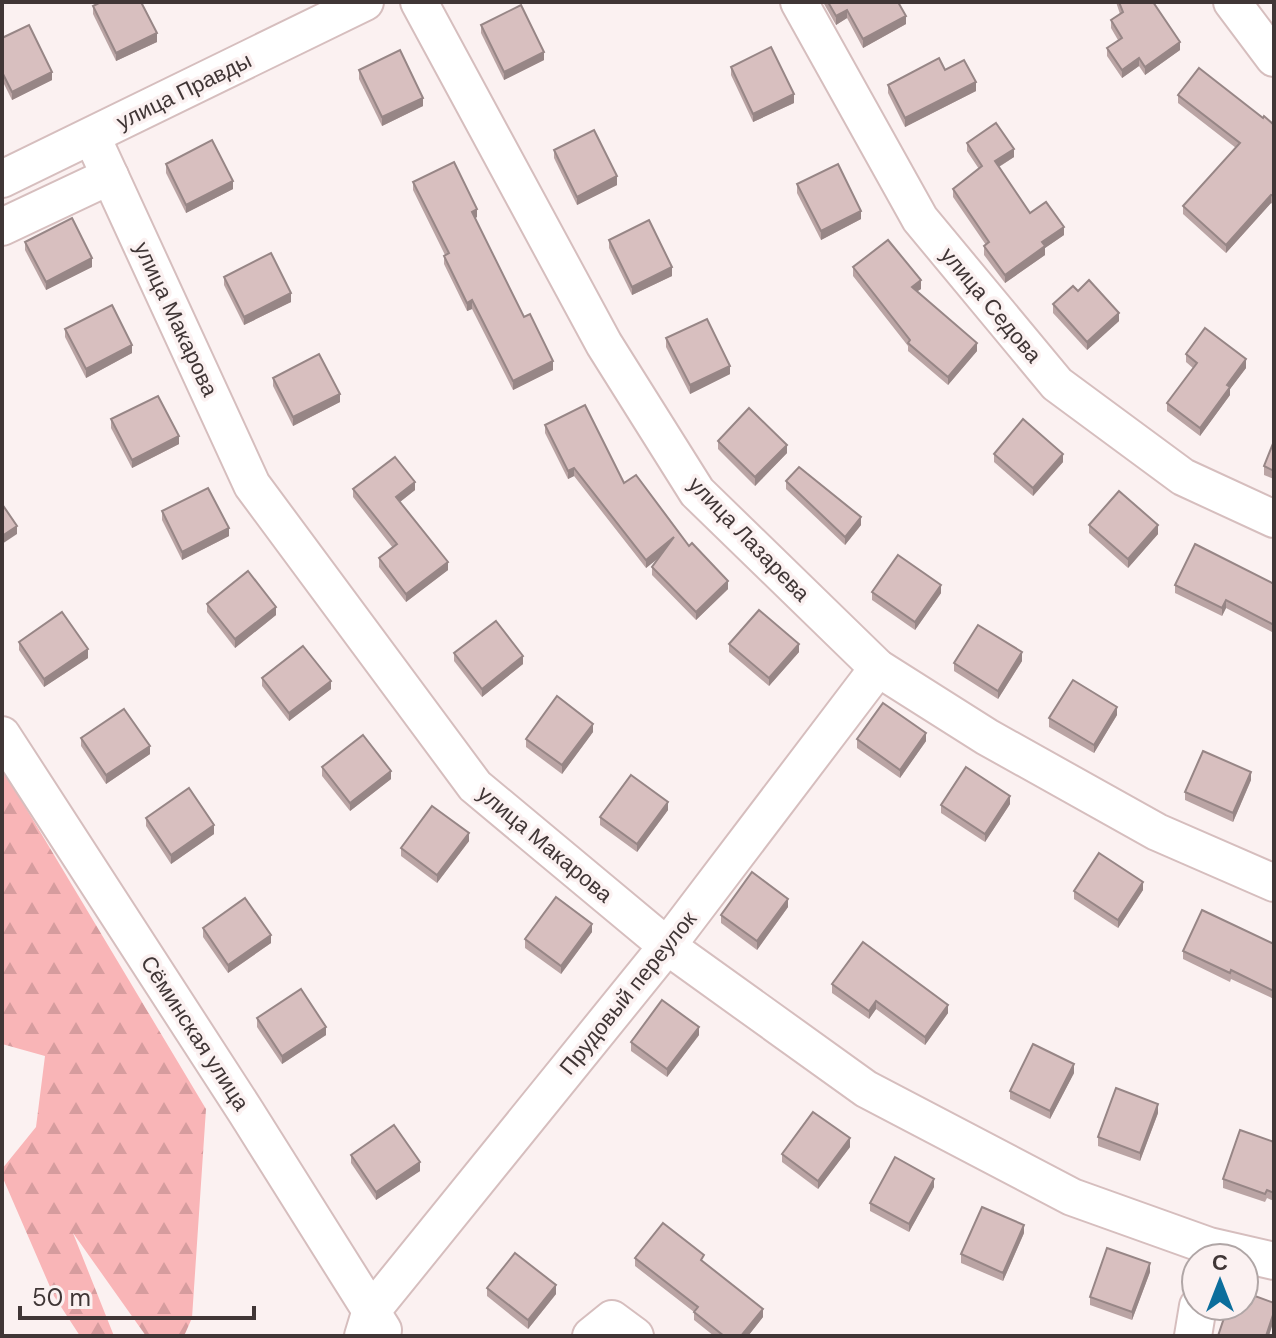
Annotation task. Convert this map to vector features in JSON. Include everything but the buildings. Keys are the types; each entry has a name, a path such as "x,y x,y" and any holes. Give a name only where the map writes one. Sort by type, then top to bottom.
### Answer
{"street":[{"name":"улица Правды","path":"2,179 365,2"},
{"name":"улица Лазарева","path":"419,2 604,344 697,492 878,668 987,737 1157,832 1274,883"},
{"name":"улица Седова","path":"799,2 920,219 1057,384 1183,477 1274,519"},
{"path":"1232,2 1274,58"},
{"name":"улица Макарова","path":"92,137 252,485 475,786 667,946 866,1089 1072,1197 1183,1242"},
{"path":"2,227 110,176"},
{"name":"Прудовый переулок","path":"373,1328 878,668"},
{"name":"Сёминская улица","path":"2,735 246,1112 373,1328"}],"green space":[{"path":"2,768 206,1109 192,1318 184,1336 146,1336 73,1233 114,1336 80,1336 54,1296 2,1176 2,1169 36,1127 45,1056 2,1044"}]}
